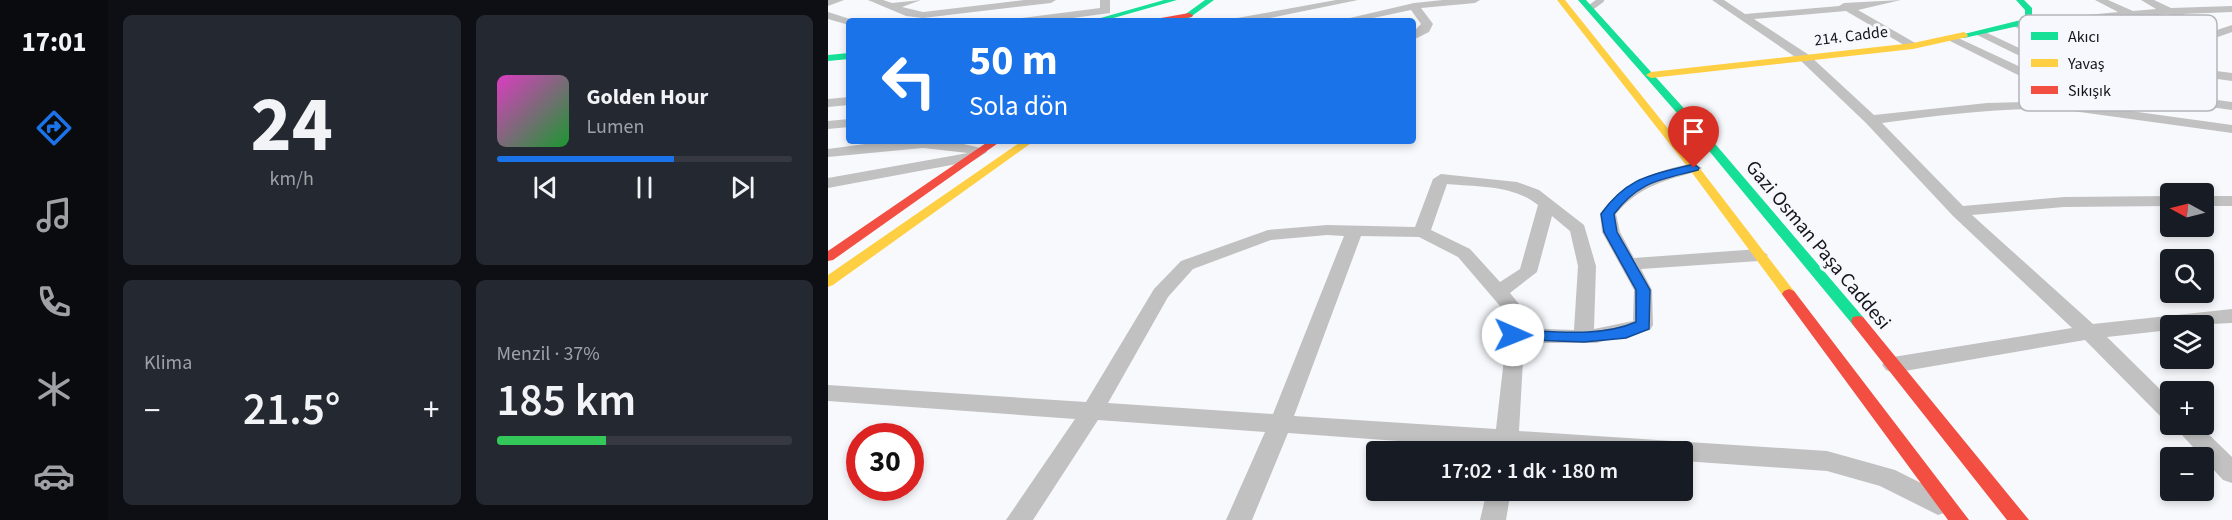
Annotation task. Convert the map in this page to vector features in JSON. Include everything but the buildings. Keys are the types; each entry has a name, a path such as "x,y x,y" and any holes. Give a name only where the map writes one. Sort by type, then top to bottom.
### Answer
{"main road":[{"path":"1105,18 1173,0"},
{"path":"1177,18 1197,0"},
{"path":"1178,18 1210,0"},
{"path":"1561,0 1694,168 1956,516"},
{"path":"2020,0 2031,15"},
{"name":"Gazi Osman Paşa Caddesi","path":"1591,3 2019,520"},
{"name":"214. Cadde","path":"1651,75 1913,46 2017,25"},
{"path":"828,58 846,56"},
{"path":"828,257 992,144"},
{"path":"828,282 1025,144"}],"street":[{"path":"828,3 839,0"},
{"path":"873,0 907,13 944,16 1051,0"},
{"path":"891,7 916,0"},
{"path":"907,13 949,0"},
{"path":"944,16 988,0"},
{"path":"1047,18 1106,11 1105,0"},
{"path":"1254,18 1353,0"},
{"path":"1357,18 1414,6 1475,0"},
{"path":"1718,0 1805,58 1871,120 1959,212 2089,332 2160,402"},
{"path":"1835,0 1913,46"},
{"path":"1743,17 1848,8 1877,1 1896,0"},
{"path":"2100,0 2132,14"},
{"path":"2146,0 2178,15"},
{"path":"1414,6 1427,24 1425,30 1416,35"},
{"path":"2124,15 2232,9"},
{"path":"828,15 846,21"},
{"path":"2217,32 2232,28"},
{"path":"1979,33 2019,51"},
{"path":"1952,39 2019,71"},
{"path":"2217,75 2232,77"},
{"path":"828,103 846,101"},
{"path":"2217,104 2232,106"},
{"path":"1871,120 1986,106 2019,105"},
{"path":"2101,111 2232,129"},
{"path":"828,125 846,123"},
{"path":"828,153 916,144"},
{"path":"955,144 976,155"},
{"path":"828,183 976,155"},
{"path":"1513,335 1584,337 1626,333 1643,325 1643,290 1611,232 1608,214 1621,197 1642,181 1694,168"},
{"path":"1422,232 1440,179 1512,185 1533,193 1578,229 1587,266 1584,337"},
{"path":"1959,212 2013,204 2069,200 2160,201"},
{"path":"2214,201 2232,201"},
{"path":"1499,291 1528,272 1547,204"},
{"path":"1019,520 1092,411 1161,293 1187,265 1268,235 1327,230 1422,232 1464,253 1509,304 1515,350 1507,441"},
{"path":"1239,520 1280,424 1355,230"},
{"path":"1629,264 1759,255"},
{"path":"1893,365 2089,332 2232,316"},
{"path":"828,393 1280,424 1455,441"},
{"path":"2194,435 2232,473"},
{"path":"1886,477 1898,440"},
{"path":"1693,455 1827,461 1886,477 1956,516"},
{"path":"1493,520 1497,501"}],"traffic: fast":[{"path":"1105,18 1173,0"},
{"path":"1184,18 1210,0"},
{"path":"1582,0 1695,127 1858,321"},
{"path":"2020,0 2029,10 2029,15"},
{"path":"1964,35 2019,23"},
{"path":"828,58 846,56"}],"traffic: slow":[{"path":"1561,0 1694,168 1789,294"},
{"path":"1651,75 1913,46 1964,35"},
{"path":"828,282 1025,144"}],"traffic: jam":[{"path":"1168,18 1189,15"},
{"path":"828,257 992,144"},
{"path":"1789,294 1959,520"},
{"path":"1858,321 2019,520"}],"route":[{"path":"1513,335 1584,337 1626,333 1643,325 1643,290 1611,232 1608,214 1621,197 1642,181 1662,174 1694,168"}]}
